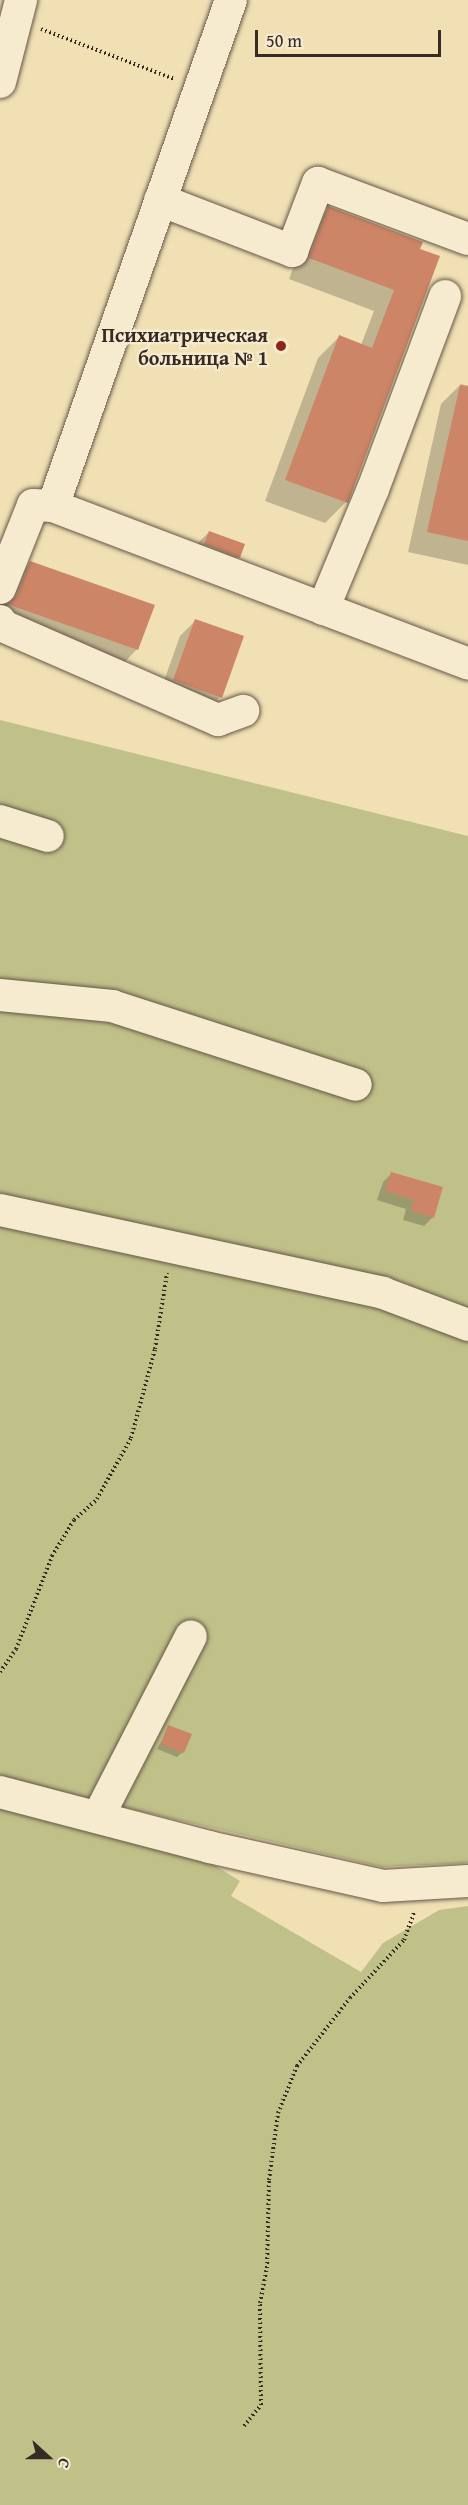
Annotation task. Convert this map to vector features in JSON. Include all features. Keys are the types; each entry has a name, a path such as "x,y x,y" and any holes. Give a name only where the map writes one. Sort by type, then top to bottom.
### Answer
{"lane":[{"path":"53,506 231,0"},
{"path":"0,82 20,7"},
{"path":"160,200 292,251 318,183 468,239"},
{"path":"323,609 373,489 445,296"},
{"path":"0,588 33,505 53,506 468,664"},
{"path":"0,621 3,627 218,720 243,711"},
{"path":"0,821 48,837"},
{"path":"0,995 112,1006 356,1085"},
{"path":"0,1210 170,1250 383,1293 468,1325"},
{"path":"98,1817 191,1636"},
{"path":"0,1792 209,1847 383,1886 468,1881"}],"path":[{"path":"20,7 49,34 200,88"},
{"path":"0,1672 16,1649 52,1556 74,1520 97,1499 131,1438 155,1349 170,1250"},
{"path":"244,2426 261,2405 260,2303 267,2268 269,2180 278,2113 297,2066 350,1998 404,1940 426,1884"}],"green space":[{"path":"0,720 468,836 468,1863 382,1867 0,1779"},
{"path":"0,1805 211,1863 240,1881 231,1896 361,1972 383,1943 439,1910 468,1906 468,2505 0,2505"}],"building":[{"path":"328,206 423,242 420,249 440,256 348,503 285,480 339,335 372,348 394,290 309,258"},
{"path":"460,385 468,386 468,541 427,532"},
{"path":"209,531 245,544 240,558 204,544"},
{"path":"30,561 155,605 138,650 7,604 17,595"},
{"path":"195,619 244,636 222,698 173,680"},
{"path":"391,1172 443,1187 434,1218 411,1211 414,1200 385,1191"},
{"path":"168,1725 192,1734 184,1753 161,1744"}],"place":[{"name":"Психиатрическая больница № 1","path":"281,346"}]}
